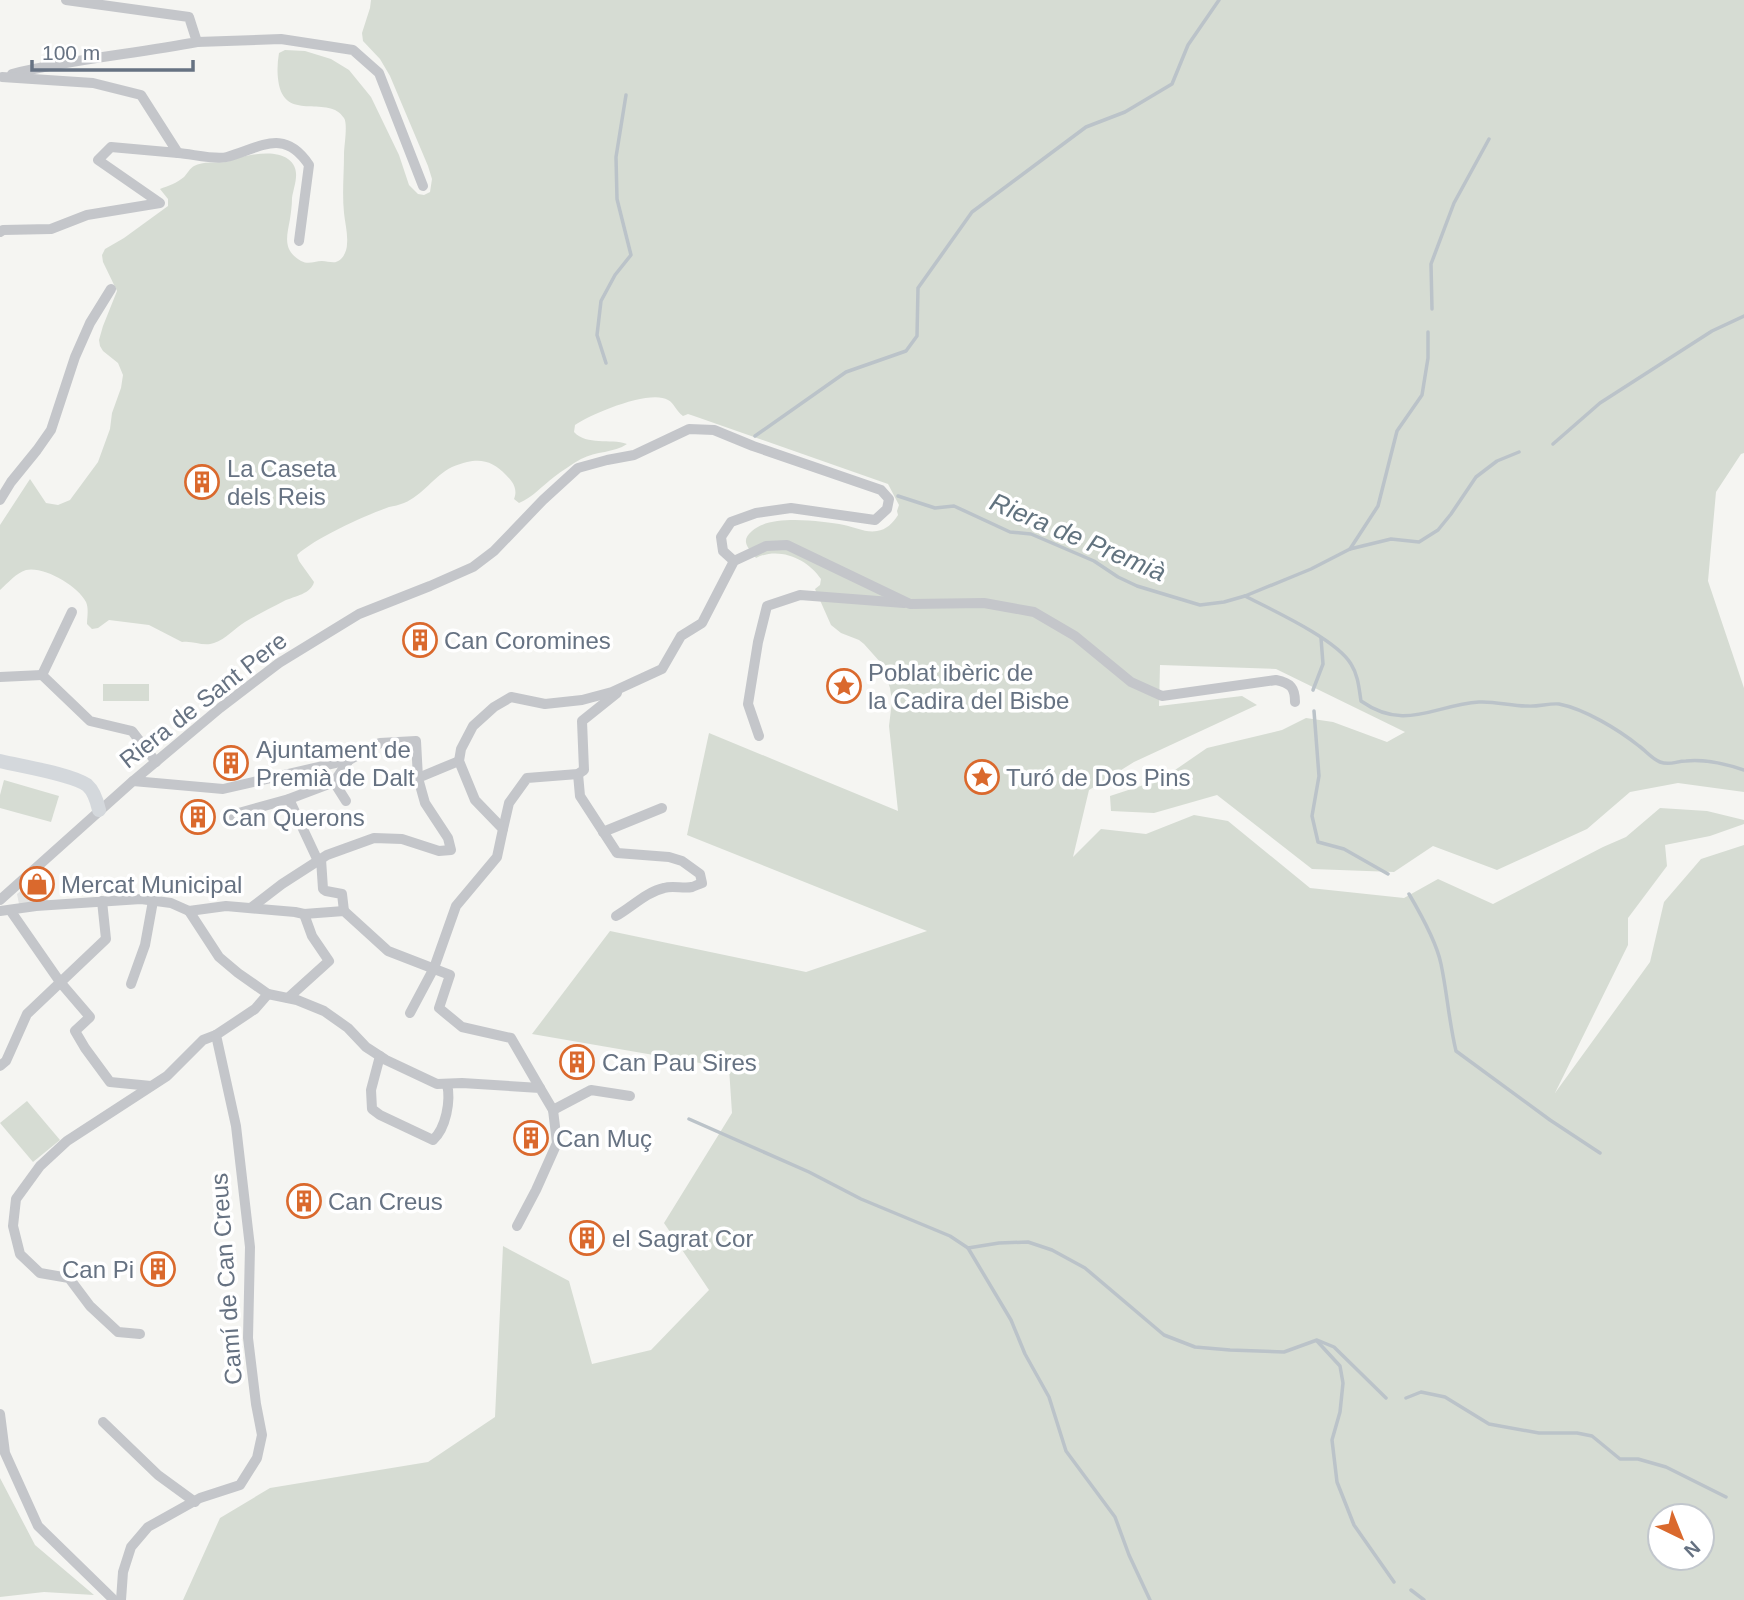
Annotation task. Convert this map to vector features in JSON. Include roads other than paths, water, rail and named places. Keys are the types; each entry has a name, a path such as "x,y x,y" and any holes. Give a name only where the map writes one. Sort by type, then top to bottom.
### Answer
{"street":[{"path":"66,0 190,17 197,42"},
{"path":"1,76 48,65 197,42 281,39 353,50 379,73 423,186"},
{"path":"1,76 93,83 141,95 178,153"},
{"path":"0,232 51,229 87,215 160,202 98,160 110,147 225,158 260,145 280,143 294,148 309,164 299,241"},
{"path":"0,500 10,482 51,430 80,346 90,323 111,289"},
{"name":"Riera de Sant Pere","path":"0,900 133,781 279,663 359,614 473,567 494,551 578,468 634,455 688,429 714,430 881,490 889,499 887,509 875,520 791,508 756,513 732,522 721,537 723,551 734,561"},
{"path":"503,829 475,800 458,761 472,726 494,706 511,697 545,704 582,700 612,692 662,669 681,636 702,623 734,561 766,545 787,545 910,604"},
{"path":"759,736 748,704 767,606 800,595 910,604 984,603 1034,612 1075,636 1131,682 1162,696 1276,680 1292,688 1295,702"},
{"path":"42,675 72,611"},
{"path":"0,677 42,675 90,721 132,732 156,762"},
{"path":"410,1013 434,968 456,906 498,857 509,803 527,778 578,774 584,770 582,721 629,684"},
{"path":"133,781 223,789 349,760 380,743 416,741 418,778 425,803 448,838 451,850 439,851 402,839 374,838 327,855 252,907"},
{"path":"228,816 289,799 334,782 349,760"},
{"path":"0,761 74,778 89,786 99,810"},
{"path":"418,778 458,761"},
{"path":"578,774 580,796 617,853 682,861 701,874 702,883 690,888 663,888 648,894 616,916"},
{"path":"334,782 346,801"},
{"path":"289,799 319,860 323,889 342,894 344,911 388,951 450,975 439,1008 462,1027 511,1038 553,1110 557,1143 517,1226"},
{"path":"603,832 662,808"},
{"path":"152,1086 110,1082 75,1031 90,1017 5,911 36,906 141,899 171,904 189,911 226,906 304,914 344,911"},
{"path":"0,1066 6,1061 27,1014 106,939 102,901"},
{"path":"131,984 145,945 153,901"},
{"path":"189,911 219,957 268,994 297,1000 324,1011 380,1056 437,1084 540,1088"},
{"path":"288,998 329,961 313,936 304,914"},
{"path":"140,1334 118,1332 90,1306 69,1278 40,1273 20,1254 13,1226 16,1199 40,1166 67,1141 166,1076 204,1040 256,1009 268,994"},
{"name":"Camí de Can Creus","path":"121,1600 123,1572 131,1547 148,1527 195,1502 240,1485 257,1458 262,1435 247,1338 250,1247 237,1137 216,1035"},
{"path":"380,1056 370,1090 372,1109 433,1140 440,1133 449,1099 447,1084"},
{"path":"553,1110 591,1090 631,1096"},
{"path":"0,1415 5,1453 38,1526 114,1600"},
{"path":"103,1422 159,1475 195,1502"}],"waterway":[{"path":"755,436 846,372 906,351 917,336 918,288 972,212 1086,127 1125,112 1172,84 1188,45 1219,0"},
{"path":"606,363 597,335 601,301 615,275 631,255 617,199 616,157 626,95"},
{"path":"1432,309 1431,264 1454,203 1489,139"},
{"path":"1553,444 1600,403 1712,331 1744,316"},
{"path":"1350,549 1378,506 1397,431 1422,395 1428,358 1428,332"},
{"name":"Riera de Premià","path":"898,496 935,508 954,506 1010,532 1031,534 1094,561 1137,586 1200,605 1245,596 1311,569 1350,549 1391,539 1419,542 1438,530 1476,477 1497,461 1519,452"},
{"path":"1245,596 1318,635 1343,654 1355,673 1361,701 1377,710 1406,716 1479,702 1531,706 1559,704 1580,710 1601,721 1660,762 1667,764 1708,761 1744,770"},
{"path":"1313,690 1323,664 1321,638"},
{"path":"1314,711 1319,776 1312,816 1318,842 1344,849 1388,874"},
{"path":"1409,894 1439,956 1456,1051 1600,1153"},
{"path":"689,1119 809,1172 861,1199 950,1236 968,1248 1028,1242 1052,1250 1085,1268 1164,1335 1195,1347 1284,1352 1317,1340 1334,1347 1386,1398"},
{"path":"968,1248 1011,1320 1025,1354 1049,1397 1066,1451 1115,1517 1150,1600"},
{"path":"1317,1341 1340,1366 1343,1383 1340,1412 1332,1440 1337,1482 1354,1525 1394,1582"},
{"path":"1406,1398 1421,1392 1445,1397 1489,1424 1539,1433 1577,1433 1592,1436 1620,1459 1638,1459 1666,1467 1726,1497"},
{"path":"1411,1590 1424,1600"}],"place":[{"name":"La Caseta dels Reis","path":"202,482"},
{"name":"Can Coromines","path":"420,640"},
{"name":"Poblat ibèric de la Cadira del Bisbe","path":"844,686"},
{"name":"Ajuntament de Premià de Dalt","path":"231,763"},
{"name":"Turó de Dos Pins","path":"982,777"},
{"name":"Can Querons","path":"198,817"},
{"name":"Mercat Municipal","path":"37,884"},
{"name":"Can Pau Sires","path":"577,1062"},
{"name":"Can Muç","path":"531,1138"},
{"name":"Can Creus","path":"304,1201"},
{"name":"el Sagrat Cor","path":"587,1238"},
{"name":"Can Pi","path":"158,1269"}]}
